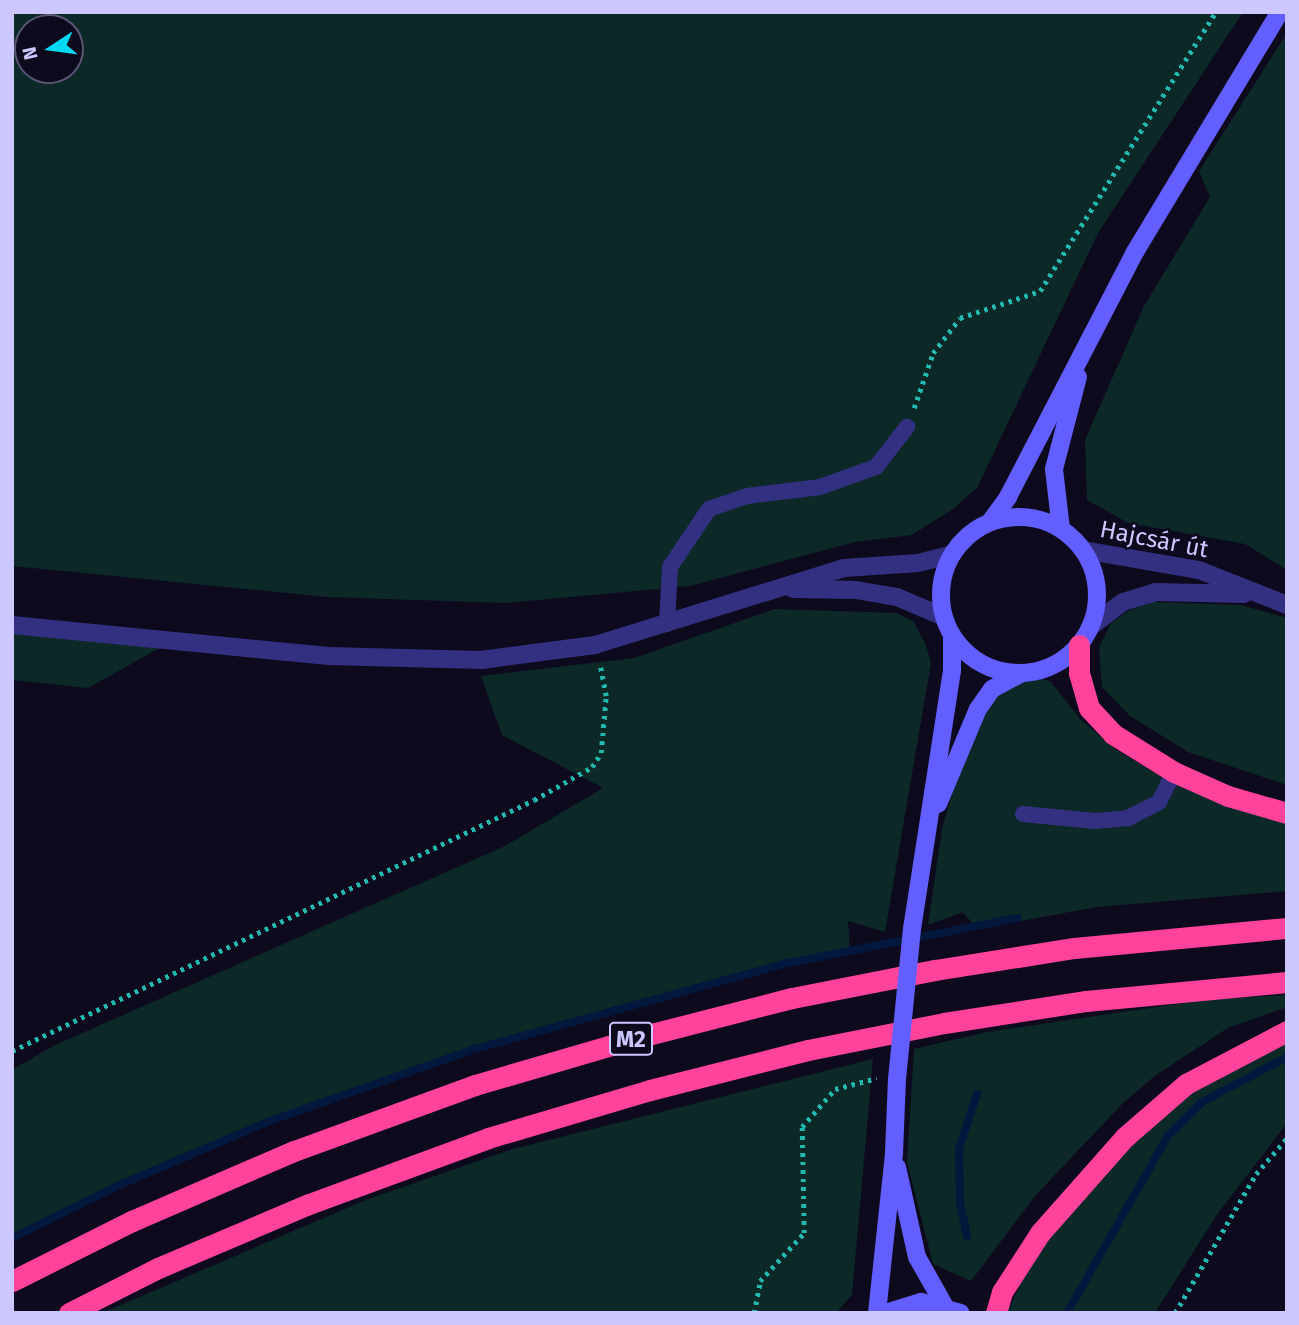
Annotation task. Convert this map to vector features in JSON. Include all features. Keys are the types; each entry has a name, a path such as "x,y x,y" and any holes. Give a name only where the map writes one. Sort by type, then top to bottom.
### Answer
{"highway":[{"path":"1084,636 1079,673 1089,708 1113,734 1174,772 1228,796 1287,813"},
{"name":"M2","path":"12,1281 132,1221 294,1151 475,1085 632,1039 792,998 935,970 1074,948 1287,929"},
{"name":"M2","path":"68,1313 158,1268 309,1204 488,1138 650,1090 808,1050 944,1023 1086,1001 1287,982"},
{"path":"996,1313 1002,1292 1040,1233 1125,1137 1186,1084 1287,1031"}],"street":[{"path":"1020,674 993,669 970,657 953,637 944,617 941,585 951,555 961,542 990,522 1008,497 1135,252 1280,12"},
{"path":"1061,529 1054,469 1089,340"},
{"path":"928,830 978,709 992,689 1020,674 1062,660 1084,636 1097,601 1094,575 1083,550 1061,529 1038,519 1014,517 990,522"},
{"name":"Hajcsár út","path":"1083,550 1199,570 1287,605"},
{"path":"12,625 328,656 481,660 595,645 772,588 844,568 918,563 951,555"},
{"path":"772,588 856,590 897,597 944,617"},
{"name":"Hajcsár út","path":"1084,636 1123,602 1156,592 1255,594"},
{"path":"877,1313 894,1153 891,1078 952,670 953,637"},
{"path":"894,1153 917,1257 944,1305"},
{"path":"885,1313 921,1302 944,1305 961,1313"}],"lane":[{"path":"667,624 670,567 709,509 747,496 820,487 876,467 907,427"},
{"path":"1023,814 1095,821 1128,818 1159,802 1174,772"}],"path":[{"path":"907,427 933,353 960,318 1041,290 1216,12"},
{"path":"12,1051 534,800 592,767 601,753 606,696 595,645"},
{"path":"754,1313 760,1281 804,1233 802,1127 835,1089 891,1078"},
{"path":"1175,1313 1256,1174 1287,1138"}],"green space":[{"path":"12,12 1243,12 1098,233 977,488 953,509 912,535 855,542 690,586 505,603 328,597 12,566"},
{"path":"1287,33 1287,570 1245,544 1128,523 1087,500 1085,440 1144,306 1210,197 1199,171"},
{"path":"1153,602 1241,605 1287,618 1287,785 1188,752 1130,716 1102,687 1099,647 1111,623 1130,610"},
{"path":"775,609 896,613 913,621 926,645 931,663 885,932 848,921 850,950 787,960 472,1047 268,1120 12,1235 12,1070 53,1046 505,846 603,788 502,735 481,676 634,658"},
{"path":"12,630 165,645 88,688 12,680"},
{"path":"1039,678 1051,682 1081,720 1115,749 1160,776 1229,807 1287,824 1287,891 1097,907 977,929 963,912 928,925 942,829 967,741 998,688"},
{"path":"1287,995 1287,1007 1228,1028 1156,1075 1123,1103 1035,1196 971,1281 933,1264 907,1162 914,1049 987,1032 1211,999"},
{"path":"1287,1040 1287,1123 1216,1216 1155,1313 1007,1313 1030,1264 1098,1177 1182,1096"},
{"path":"873,1059 852,1295 836,1313 102,1313 368,1199 513,1149"}],"waterway":[{"path":"12,1238 115,1187 270,1121 475,1049 788,963 1018,918"},
{"path":"1067,1313 1168,1136 1202,1102 1287,1057"},
{"path":"967,1236 960,1204 959,1149 977,1094"}]}
